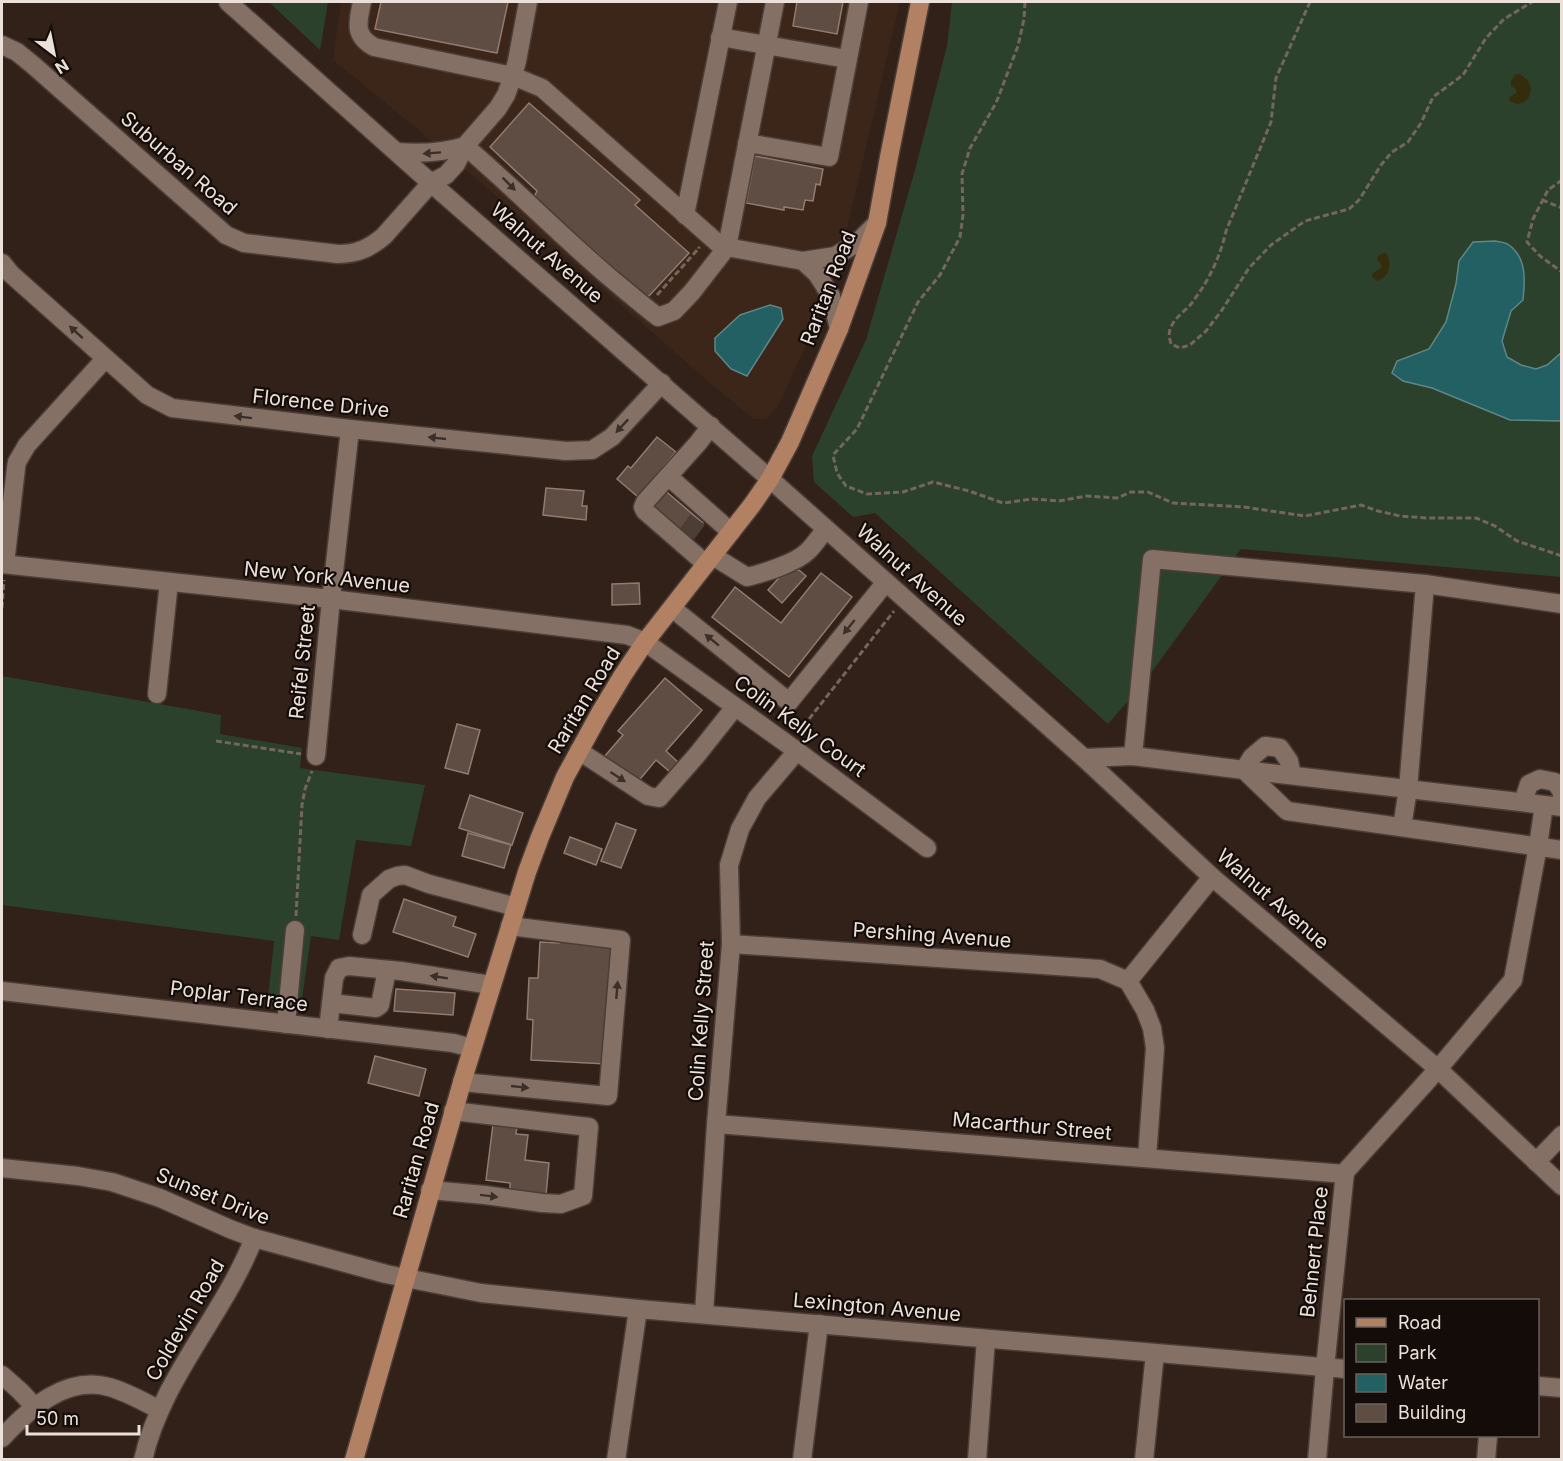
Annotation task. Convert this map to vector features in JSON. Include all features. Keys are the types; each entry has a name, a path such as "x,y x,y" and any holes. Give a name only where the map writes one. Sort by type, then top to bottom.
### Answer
{"main road":[{"name":"Raritan Road","path":"354,1460 472,1048 527,872 552,807 600,713 645,642 770,479 790,442 839,329 878,224 920,2"}],"street":[{"name":"Walnut Avenue","path":"228,2 826,528 1084,758 1212,878 1438,1069 1562,1186"},
{"path":"362,2 358,29 367,43 374,47 513,76 542,88 721,246 803,261 835,256 857,243 878,224"},
{"name":"Suburban Road","path":"2,45 17,52 33,65 218,229 235,240 338,254 358,252 384,236 432,183 446,175 456,164 465,146 498,108 506,95 517,61 528,2"},
{"path":"685,215 728,2"},
{"path":"398,152 431,154 465,146 645,308 658,316 674,311 727,247 775,2"},
{"path":"747,143 829,157 860,2"},
{"path":"720,37 847,59"},
{"path":"803,261 817,274 831,296 839,329"},
{"name":"Florence Drive","path":"2,263 11,274 147,395 172,408 566,451 592,450 612,436 662,383"},
{"path":"3,564 9,461 27,446 105,359"},
{"path":"711,426 645,502 645,511 684,538 709,560 747,577 768,572 800,558 826,528"},
{"name":"Reifel Street","path":"316,756 351,429"},
{"path":"669,477 703,515 731,532"},
{"path":"1133,756 1152,559 1425,584 1562,604"},
{"name":"New York Avenue","path":"3,564 617,632 645,642"},
{"path":"157,694 169,582"},
{"path":"672,608 789,702 886,582"},
{"path":"1402,827 1408,789 1425,584"},
{"name":"Colin Kelly Court","path":"645,642 927,848"},
{"path":"579,751 648,796 659,798 735,707"},
{"path":"1244,770 1252,757 1265,746 1280,748 1289,761 1292,775"},
{"name":"Colin Kelly Street","path":"704,1314 730,944 729,865 740,829 757,798 793,748"},
{"path":"1084,758 1133,756 1553,806"},
{"path":"1244,770 1287,811 1562,850"},
{"path":"1523,802 1529,784 1540,779 1555,782 1562,795"},
{"name":"Behnert Place","path":"1317,1460 1345,1174 1513,980 1538,846 1553,806"},
{"path":"362,935 371,895 381,885 397,876 405,875 429,884 516,907"},
{"path":"1147,1158 1155,1048 1152,1029 1145,1010 1128,981 1212,878"},
{"path":"462,1082 608,1096 621,940 510,926"},
{"path":"286,1024 295,930"},
{"name":"Pershing Avenue","path":"730,944 1100,969 1128,981"},
{"path":"328,1029 334,978 339,968 349,966 387,970 491,986"},
{"path":"331,1003 376,1008 380,1005 387,970"},
{"name":"Poplar Terrace","path":"2,991 453,1043 472,1048"},
{"path":"430,1190 542,1203 561,1203 583,1196 590,1127 453,1111"},
{"name":"Macarthur Street","path":"716,1124 1345,1174"},
{"path":"1536,1162 1562,1135"},
{"name":"Sunset Drive","path":"2,1168 112,1182 160,1198 221,1226 254,1238 405,1278"},
{"name":"Coldevin Road","path":"143,1460 160,1410 183,1365 237,1278 254,1238"},
{"name":"Lexington Avenue","path":"405,1278 481,1293 638,1309 1344,1370"},
{"path":"616,1460 638,1309"},
{"path":"802,1460 819,1324"},
{"path":"977,1460 986,1339"},
{"path":"1144,1460 1155,1353"},
{"path":"2,1375 35,1407"},
{"path":"2,1438 35,1407 61,1391 84,1385 107,1386 160,1410"},
{"path":"1539,1386 1562,1388"},
{"path":"1486,1460 1488,1437"}],"path":[{"path":"1025,2 1018,46 996,103 970,148 962,174 963,214 960,237 940,275 918,302 857,429 833,455 837,473 846,486 867,494 894,493 933,482 1003,502 1059,501 1086,496 1117,498 1131,492 1148,492 1173,503 1244,507 1305,516 1361,505 1400,516 1476,518 1495,526 1517,541 1562,556"},
{"path":"1310,2 1276,78 1271,122 1226,231 1222,250 1214,269 1191,303 1171,326 1169,334 1171,344 1180,348 1190,345 1206,331 1249,268 1271,245 1305,221 1349,209 1359,200 1381,165 1392,152 1408,142 1421,123 1433,97 1463,75 1486,38 1504,19 1532,2"},
{"path":"1562,180 1548,190 1542,200 1533,219 1527,242 1540,256 1562,272"},
{"path":"1542,200 1562,208"},
{"path":"645,308 699,248 690,240"},
{"path":"2,608 3,564"},
{"path":"793,748 904,598"},
{"path":"216,741 316,756 302,805 295,930"}],"shaded area":[{"path":"341,2 900,2 843,246 826,302 778,406 766,419 754,419 717,389 448,154 333,60"}],"green space":[{"path":"269,2 328,2 320,50"},
{"path":"952,2 1561,2 1561,577 1241,549 1143,684 1108,724 875,513 853,517 814,482 812,456 866,340 915,170 947,46"},
{"path":"2,676 221,715 220,734 302,748 300,768 425,785 411,846 356,840 339,940 311,936 300,1012 267,1008 274,941 2,905"}],"sand":[{"path":"1519,74 1526,79 1531,91 1526,101 1515,103 1509,100 1516,93 1516,89 1511,86 1511,81 1515,75"},
{"path":"1387,254 1389,267 1387,274 1377,281 1372,274 1382,267 1377,260 1378,256"}],"water":[{"path":"1473,242 1506,243 1515,250 1524,270 1523,300 1511,311 1502,341 1507,357 1521,365 1536,369 1547,365 1561,353 1561,421 1510,420 1432,388 1403,381 1392,373 1397,361 1429,349 1446,322 1456,284 1459,261"},
{"path":"770,305 781,308 783,319 747,376 731,369 715,351 715,338 740,315"}],"building":[{"path":"381,2 508,2 497,53 375,29"},
{"path":"797,2 843,2 837,34 793,26"},
{"path":"529,103 640,200 635,205 689,253 647,298 534,197 537,191 490,147"},
{"path":"755,156 823,169 820,185 816,184 813,201 805,200 803,210 784,207 784,210 746,203"},
{"path":"657,437 676,452 638,497 617,479 628,466 631,468"},
{"path":"546,488 584,491 582,506 587,506 586,520 543,515"},
{"path":"662,488 703,523 689,539 648,504"},
{"path":"799,570 806,576 782,603 768,590 785,571"},
{"path":"821,573 852,597 789,677 712,617 735,587 781,623"},
{"path":"639,583 640,604 612,605 612,584"},
{"path":"665,678 702,710 666,751 678,762 670,772 656,760 636,784 604,757 623,735 618,731"},
{"path":"457,724 480,730 468,774 445,768"},
{"path":"470,795 523,813 512,845 459,828"},
{"path":"616,823 636,830 621,868 601,861"},
{"path":"468,833 511,845 504,868 462,856"},
{"path":"570,837 602,849 596,865 564,853"},
{"path":"404,899 456,917 453,926 476,934 468,957 393,932"},
{"path":"560,941 613,944 606,1064 531,1060 533,1020 527,1019 529,978 538,978 540,942 559,943"},
{"path":"396,989 455,993 453,1015 394,1011"},
{"path":"375,1056 426,1069 419,1096 368,1083"},
{"path":"493,1124 517,1126 516,1134 528,1135 525,1160 549,1163 546,1195 510,1191 510,1183 486,1180"}],"tunnel":[{"path":"687,534 698,519"}]}
